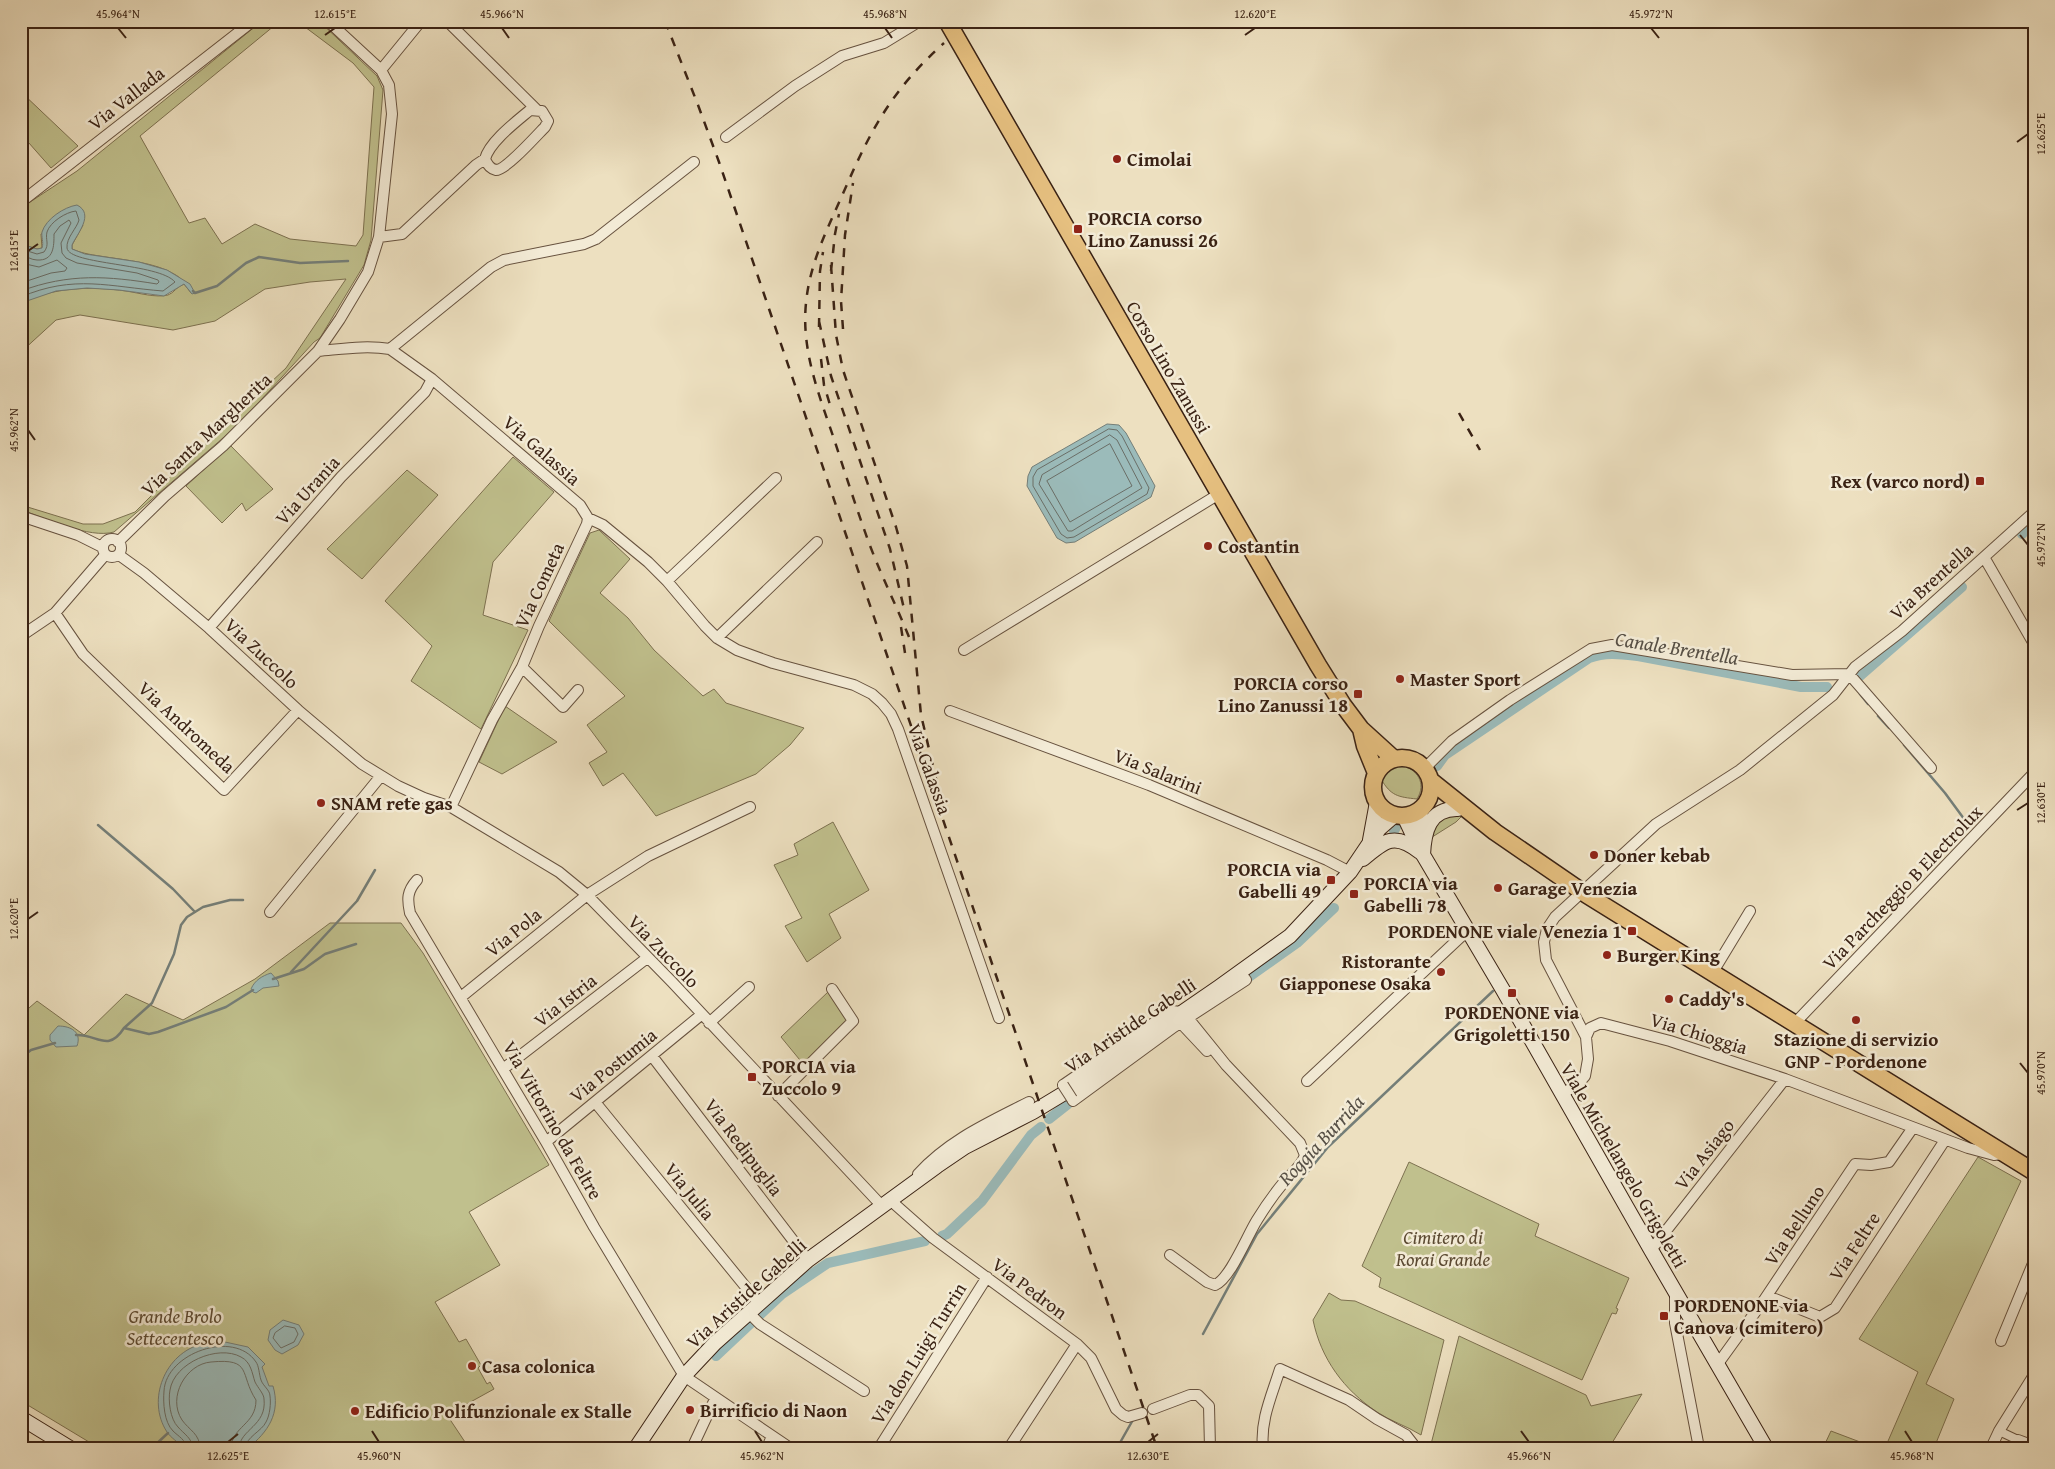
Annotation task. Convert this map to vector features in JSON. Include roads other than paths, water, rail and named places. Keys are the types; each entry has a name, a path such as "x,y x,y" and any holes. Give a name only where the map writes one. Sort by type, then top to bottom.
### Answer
{"main road":[{"name":"Corso Lino Zanussi","path":"947,21 1318,665 1343,705 1361,729 1394,759"},
{"name":"Corso Lino Zanussi","path":"1361,729 1365,746 1376,773"},
{"path":"1481,821 1449,806 1423,806 1400,815 1388,812 1377,802 1373,788 1376,773 1380,767 1394,759 1407,758 1414,760 1428,775 1495,832 1585,894 2034,1172"},
{"path":"1423,855 1418,831 1423,806 1431,788 1428,775"},
{"name":"Via Aristide Gabelli","path":"1370,841 1377,802"},
{"path":"1423,855 1425,834 1432,820 1444,809 1458,809"},
{"path":"1400,815 1468,930"},
{"name":"Via Aristide Gabelli","path":"1353,869 1379,829 1400,815"},
{"name":"Via Aristide Gabelli","path":"636,1448 684,1376 715,1343 754,1318 758,1302 808,1260 885,1202 965,1147 1033,1112 1182,1018 1240,972 1290,936 1353,869 1386,842 1403,841 1423,855"},
{"name":"Viale Michelangelo Grigoletti","path":"1468,930 1766,1448"},
{"path":"21,1418 70,1448"}],"street":[{"name":"Via Vallada","path":"21,202 253,21"},
{"path":"328,21 381,70 421,21"},
{"path":"447,21 536,109 542,111 548,121 539,133 499,170 493,170 485,159 487,151 530,110 536,109"},
{"path":"726,138 795,86 842,56 884,43 920,21"},
{"name":"Via Santa Margherita","path":"118,542 165,496 223,446 318,351 368,272 379,236 392,114 389,85 381,70"},
{"path":"379,236 402,234 476,165 485,159"},
{"path":"318,351 359,347 390,349 492,267 504,260 584,244 596,239 694,162"},
{"name":"Via Galassia","path":"390,349 432,379 580,505 588,518 603,525 633,548 667,580 717,638 737,650 772,663 854,685 872,694 891,714 898,729 1000,1018"},
{"name":"Via Urania","path":"209,628 342,477 425,392 432,379"},
{"path":"667,580 776,478"},
{"path":"964,650 1219,494"},
{"name":"Via Brentella","path":"1585,894 1656,824 1740,770 1838,689 1855,667 1902,631 2034,512"},
{"path":"21,516 78,535 104,551 111,558 119,555 121,548 118,542 112,539 108,540 104,551 55,613 21,636"},
{"name":"Via Cometa","path":"451,807 492,720 522,667 538,626 587,524 588,518"},
{"path":"717,638 817,542"},
{"name":"Via Zuccolo","path":"119,555 144,573 209,628 336,744 380,777 424,798 451,807 558,872 587,894 778,1096 885,1202"},
{"path":"1984,557 2034,644"},
{"name":"Via Andromeda","path":"55,613 83,654 224,790 298,710"},
{"path":"1428,775 1430,763 1452,741 1510,700 1592,649 1612,645 1792,675 1849,674 1931,768"},
{"path":"522,667 562,707 578,690"},
{"name":"Via Salarini","path":"950,711 1149,785 1327,860 1353,869"},
{"name":"Via Parcheggio B Electrolux","path":"1795,1023 2034,773"},
{"path":"270,912 380,777"},
{"name":"Via Pola","path":"461,997 587,894 648,856 750,807"},
{"name":"Via Vittorino da Feltre","path":"417,880 409,888 407,901 410,913 546,1142 594,1227 684,1376"},
{"path":"1562,1094 1578,1084 1585,1076 1588,1059 1586,1037 1546,960 1544,942 1548,929 1555,917 1585,894"},
{"path":"1713,972 1750,911"},
{"path":"1307,1081 1468,930"},
{"name":"Via Istria","path":"503,1069 647,958"},
{"path":"709,1023 748,986"},
{"path":"778,1096 854,1020 832,989"},
{"path":"1170,1256 1207,1282 1215,1285 1218,1284 1228,1272 1272,1197 1304,1158 1305,1152 1300,1143 1182,1018 1171,1011 1063,1086 1073,1101 1182,1018"},
{"name":"Via Postumia","path":"546,1142 701,1015"},
{"name":"Via Chioggia","path":"1586,1037 1590,1028 1601,1023 1670,1041 1785,1079 1912,1129 1994,1155 2004,1154"},
{"name":"Via Redipuglia","path":"652,1056 808,1260"},
{"name":"Via Asiago","path":"1651,1250 1785,1079"},
{"name":"Via Julia","path":"595,1102 758,1302"},
{"name":"Via Aristide Gabelli","path":"905,1188 934,1157 972,1131 1029,1102"},
{"name":"Via Belluno","path":"1717,1365 1764,1300 1855,1164 1871,1165 1889,1162 1912,1129"},
{"name":"Via Feltre","path":"1764,1300 1775,1299 1820,1316 1834,1308 1946,1140"},
{"name":"Via Pedron","path":"885,1202 1077,1344 1091,1358 1116,1409 1123,1415 1130,1416 1142,1413"},
{"path":"2001,1341 2034,1261"},
{"name":"Via don Luigi Turrin","path":"880,1448 986,1277"},
{"path":"1675,1292 1675,1323 1699,1448"},
{"path":"754,1318 864,1391"},
{"path":"1009,1448 1077,1344"},
{"path":"1263,1448 1262,1437 1265,1413 1280,1369 1349,1400 1376,1419 1406,1435 1413,1444 1413,1448"},
{"path":"1991,1448 1999,1431 2034,1375"},
{"path":"684,1376 715,1399 790,1448"},
{"path":"1153,1409 1190,1395 1198,1395 1209,1406 1210,1448"},
{"path":"692,1448 715,1399"},
{"path":"1999,1431 2034,1446"},
{"path":"767,1448 772,1436"}],"water":[{"path":"77,205 85,213 85,219 72,245 72,249 85,254 139,262 167,270 190,284 195,293 192,294 184,284 164,296 87,288 56,291 21,303 21,244 37,249 42,248 42,232 51,218 61,211"},
{"path":"1107,424 1119,425 1126,433 1155,486 1151,497 1075,542 1066,543 1057,538 1027,486 1028,476 1032,467"},
{"path":"271,973 278,981 279,986 263,988 256,993 253,992 251,989 257,981"},
{"path":"58,1026 67,1027 77,1034 77,1046 56,1047 50,1040 50,1035"},
{"path":"283,1320 299,1325 304,1334 298,1345 282,1354 275,1350 268,1340 270,1330"},
{"path":"225,1342 248,1347 265,1364 262,1367 269,1386 273,1386 275,1396 274,1413 271,1421 248,1448 184,1448 168,1434 161,1419 158,1406 159,1392 163,1379 169,1367 189,1349 205,1343"}],"waterway":[{"path":"193,291 195,293 217,286 246,263 259,257 300,263 348,261"},
{"name":"Canale Brentella","path":"2022,534 2034,521"},
{"name":"Canale Brentella","path":"1860,676 1962,587"},
{"name":"Canale Brentella","path":"1437,766 1445,755 1589,658 1601,655 1638,656 1801,687 1827,687"},
{"path":"1860,694 1868,704"},
{"path":"1878,716 1889,728"},
{"path":"1904,745 1945,793 1970,827"},
{"path":"98,825 173,889 194,911"},
{"name":"Canale Brentella","path":"1394,831 1397,825"},
{"path":"291,972 357,901 375,870"},
{"path":"124,1028 152,1003 174,954 181,925 187,917 203,907 230,900 243,900"},
{"name":"Canale Brentella","path":"1249,977 1297,943 1334,908"},
{"path":"273,979 304,969 325,954 356,944"},
{"path":"76,1035 107,1041 113,1040 124,1028 149,1034 158,1032 226,1007 253,990"},
{"name":"Roggia Burrida","path":"1203,1334 1257,1234 1328,1147 1493,991"},
{"path":"21,1058 31,1050 55,1043"},
{"name":"Canale Brentella","path":"1049,1119 1068,1104"},
{"name":"Canale Brentella","path":"942,1236 947,1234 982,1201 1031,1135 1041,1127"},
{"name":"Canale Brentella","path":"716,1356 782,1294 828,1263 925,1241"},
{"name":"Roggia Burrida","path":"1117,1448 1134,1418"},
{"path":"152,1448 168,1433"}],"railway":[{"path":"665,21 719,162 1157,1448"},
{"path":"970,24 974,21"},
{"path":"909,637 869,543 818,391 806,339 806,303 808,288 821,244 865,146 897,93 944,43"},
{"path":"843,329 841,301 845,235 853,183"},
{"path":"831,271 839,214"},
{"path":"819,327 820,271 823,252"},
{"path":"831,265 836,335 843,370 896,527 907,566 921,715 937,783"},
{"path":"819,321 831,376 890,549 905,613"},
{"path":"821,359 824,385 831,408"},
{"path":"1459,413 1480,450"},
{"path":"901,627 905,653"}],"place":[{"name":"Cimolai","path":"1117,159"},
{"name":"PORCIA corso Lino Zanussi 26","path":"1078,229"},
{"name":"Rex (varco nord)","path":"1980,481"},
{"name":"Costantin","path":"1208,546"},
{"name":"Master Sport","path":"1400,679"},
{"name":"PORCIA corso Lino Zanussi 18","path":"1358,694"},
{"name":"SNAM rete gas","path":"321,803"},
{"name":"Doner kebab","path":"1594,855"},
{"name":"PORCIA via Gabelli 49","path":"1331,880"},
{"name":"Garage Venezia","path":"1498,888"},
{"name":"PORCIA via Gabelli 78","path":"1354,894"},
{"name":"PORDENONE viale Venezia 1","path":"1632,931"},
{"name":"Burger King","path":"1607,955"},
{"name":"Ristorante Giapponese Osaka","path":"1441,972"},
{"name":"PORDENONE via Grigoletti 150","path":"1512,993"},
{"name":"Caddy's","path":"1669,999"},
{"name":"Stazione di servizio GNP - Pordenone","path":"1856,1020"},
{"name":"PORCIA via Zuccolo 9","path":"752,1077"},
{"name":"PORDENONE via Canova (cimitero)","path":"1664,1316"},
{"name":"Casa colonica","path":"472,1366"},
{"name":"Birrificio di Naon","path":"690,1410"},
{"name":"Edificio Polifunzionale ex Stalle","path":"355,1411"}],"park label":[{"name":"Cimitero di Rorai Grande","path":"1443,1248"},
{"name":"Grande Brolo Settecentesco","path":"175,1327"}]}
